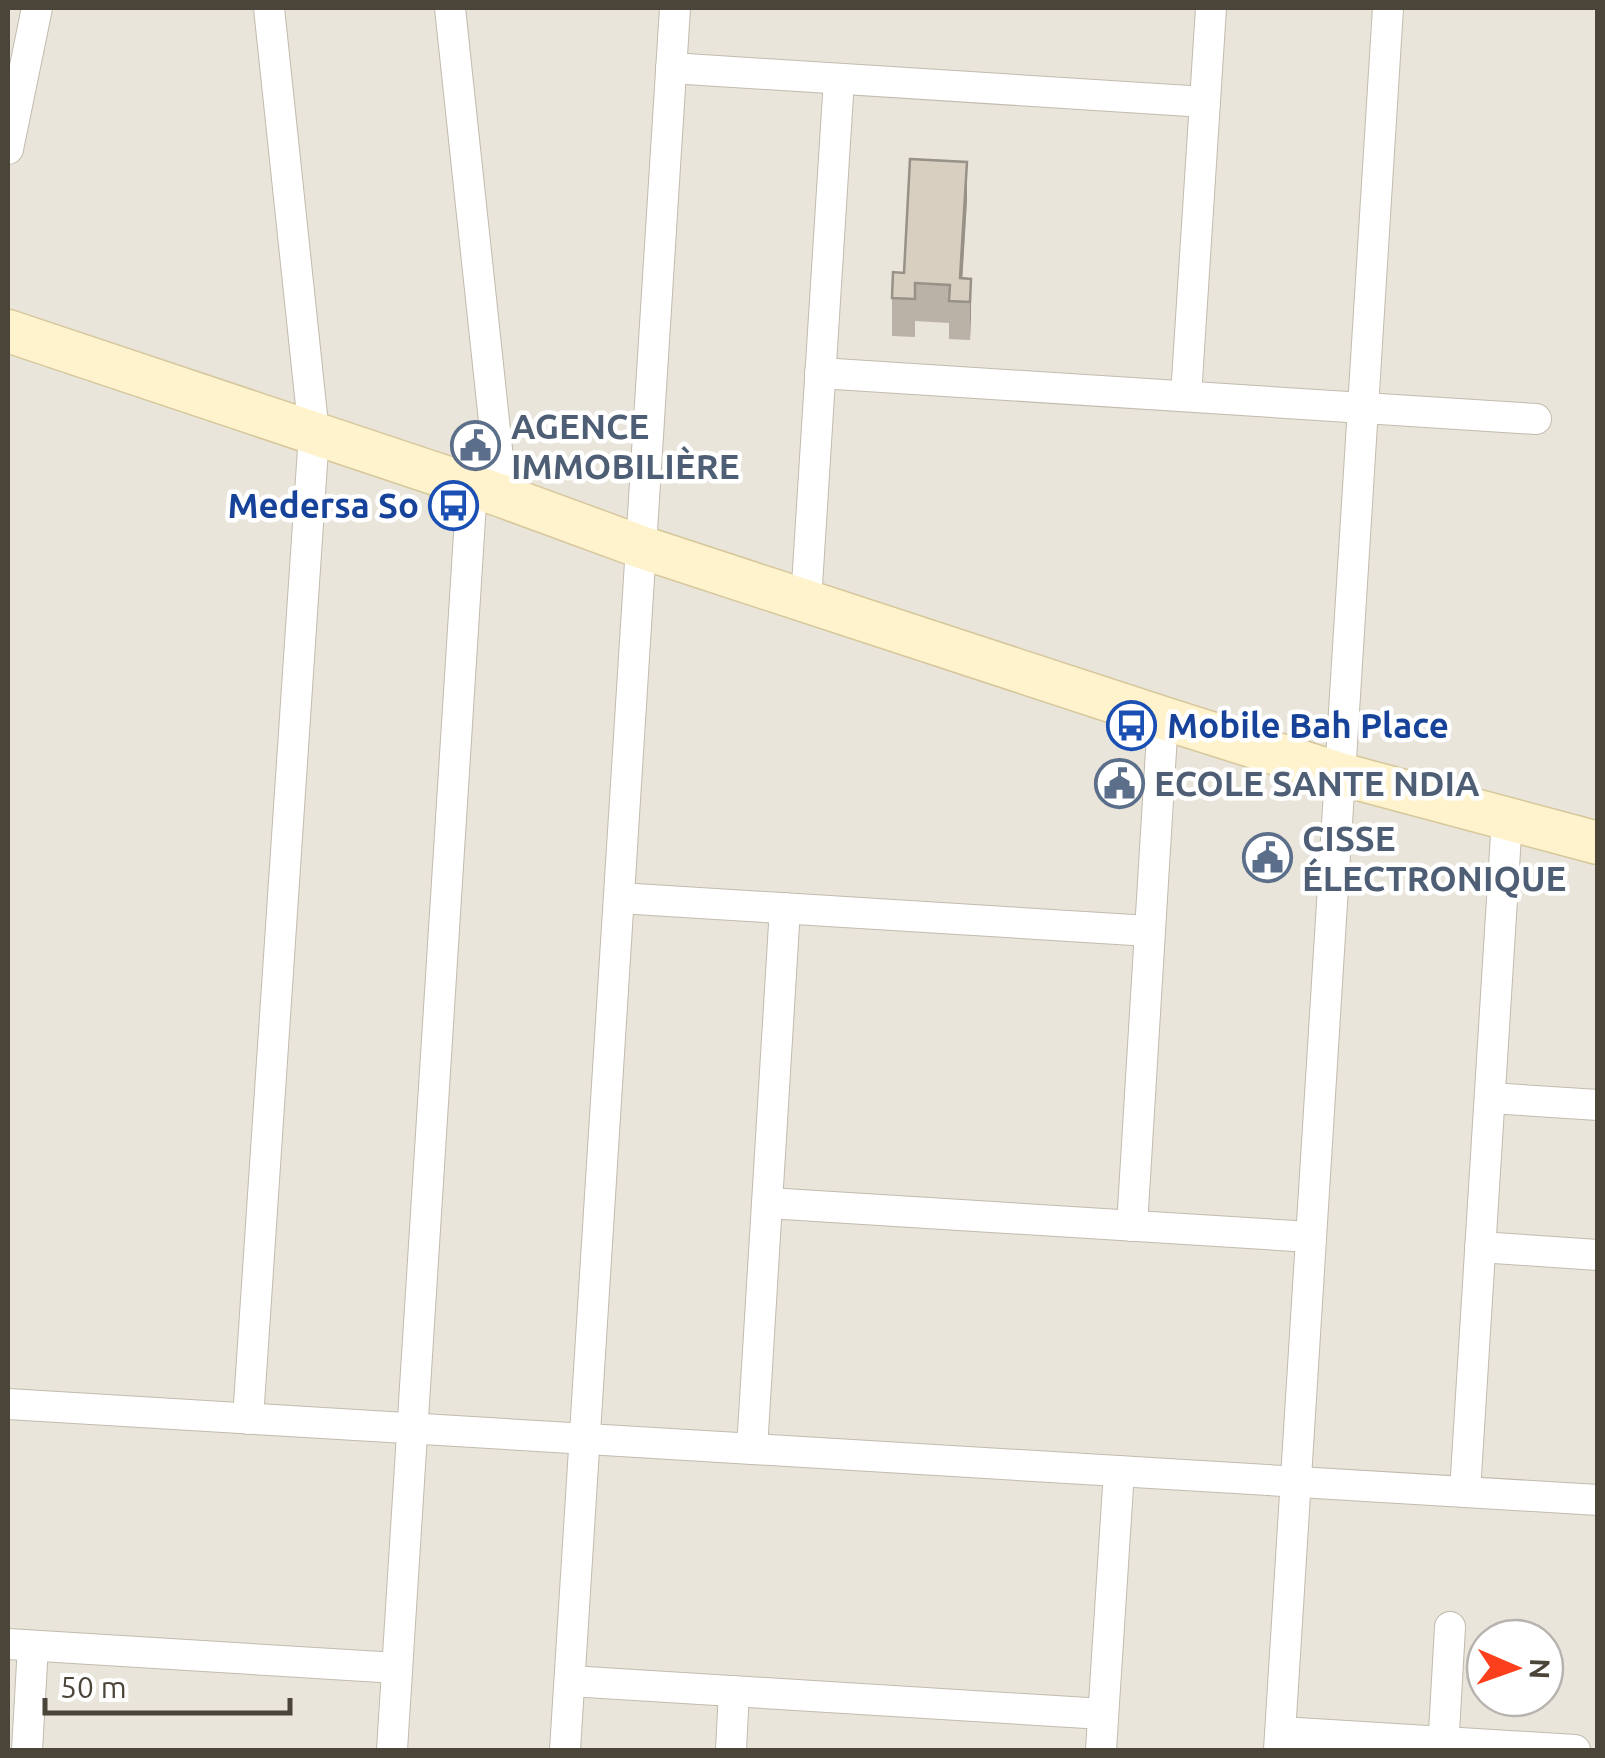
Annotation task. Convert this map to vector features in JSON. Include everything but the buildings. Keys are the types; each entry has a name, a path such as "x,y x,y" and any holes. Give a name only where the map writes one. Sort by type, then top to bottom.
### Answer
{"main road":[{"path":"8,331 641,547 1163,718 1340,774 1598,844"}],"street":[{"path":"8,150 37,8"},
{"path":"248,1419 314,434 269,8"},
{"path":"392,1750 412,1429 486,492 450,8"},
{"path":"565,1750 674,8"},
{"path":"1186,396 1211,8"},
{"path":"1388,8 1280,1741 1575,1750"},
{"path":"671,68 1205,102"},
{"path":"806,601 839,79"},
{"path":"820,373 1536,419"},
{"path":"1132,1226 1163,718"},
{"path":"1465,1492 1507,819"},
{"path":"619,898 1150,930"},
{"path":"752,1450 786,908"},
{"path":"1490,1098 1598,1104"},
{"path":"768,1203 1312,1237"},
{"path":"1480,1247 1598,1255"},
{"path":"8,1404 1598,1500"},
{"path":"1101,1750 1119,1471"},
{"path":"1443,1746 1450,1627"},
{"path":"27,1750 20,1645 397,1668"},
{"path":"570,1681 1103,1714"},
{"path":"730,1750 734,1691"}],"shaded area":[{"path":"8,8 1597,8 1597,1750 8,1750"}],"place":[{"name":"AGENCE IMMOBILIÈRE","path":"476,446"},
{"name":"Medersa So","path":"454,505"},
{"name":"Mobile Bah Place","path":"1132,725"},
{"name":"ECOLE SANTE NDIA","path":"1119,783"},
{"name":"CISSE ÉLECTRONIQUE","path":"1267,858"}]}
